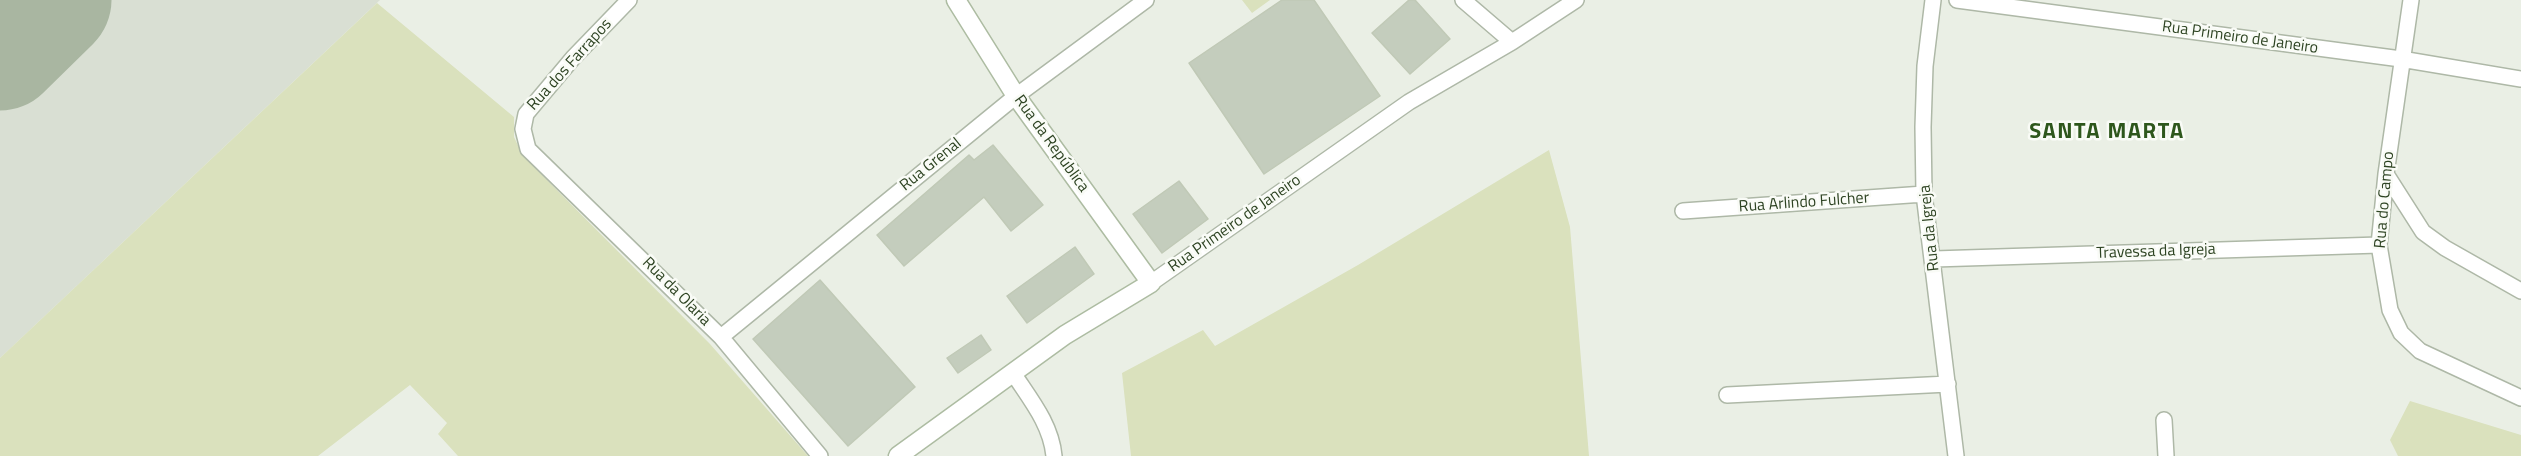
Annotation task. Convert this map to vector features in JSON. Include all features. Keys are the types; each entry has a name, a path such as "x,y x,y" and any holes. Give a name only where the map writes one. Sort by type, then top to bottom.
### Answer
{"street":[{"name":"Rua dos Farrapos","path":"523,136 526,114 573,58 630,0"},
{"name":"Rua da República","path":"956,0 1016,96 1152,283"},
{"name":"Rua Grenal","path":"721,337 1016,96 1146,0"},
{"path":"1463,0 1512,42"},
{"name":"Rua Primeiro de Janeiro","path":"898,456 1065,335 1152,283 1409,102 1512,42 1576,0"},
{"name":"Rua da Igreja","path":"1933,0 1925,76 1924,194 1934,259 1956,456"},
{"name":"Rua Primeiro de Janeiro","path":"1958,0 2401,59 2521,79"},
{"name":"Rua do Campo","path":"2411,0 2401,59 2379,245 2393,321 2401,333 2421,351 2521,398"},
{"name":"Rua da Olaria","path":"523,136 528,149 541,163 721,337 820,456"},
{"path":"2386,174 2423,232 2521,291"},
{"name":"Rua Arlindo Fulcher","path":"1683,211 1924,194"},
{"name":"Travessa da Igreja","path":"1934,259 2379,245"},
{"path":"1012,373 1047,426 1053,441 1054,456"},
{"path":"1727,395 1948,384"},
{"path":"2164,420 2166,456"}],"shaded area":[{"path":"0,0 380,0 0,358"}],"green space":[{"path":"1242,0 1270,0 1252,13"},
{"path":"377,3 514,117 514,137 523,156 710,344 808,456 458,456 438,434 447,423 410,385 318,456 0,456 0,358"},
{"path":"1549,150 1570,227 1589,456 1131,456 1122,373 1203,330 1215,346 1358,265"},
{"path":"2410,401 2521,435 2521,456 2398,456 2390,440"}],"building":[{"path":"1282,0 1314,0 1380,96 1264,174 1189,63"},
{"path":"1409,0 1415,0 1450,39 1410,74 1372,33"},
{"path":"993,145 1043,205 1011,231 984,197 904,266 877,235 969,155 974,160"},
{"path":"1179,181 1208,219 1162,253 1133,214"},
{"path":"1075,247 1094,274 1027,323 1007,296"},
{"path":"820,280 915,387 848,446 753,339"},
{"path":"981,335 991,350 958,373 947,358"}],"runway":[{"path":"0,49 50,0"}],"district":[{"name":"SANTA MARTA","path":"2107,133"}]}
